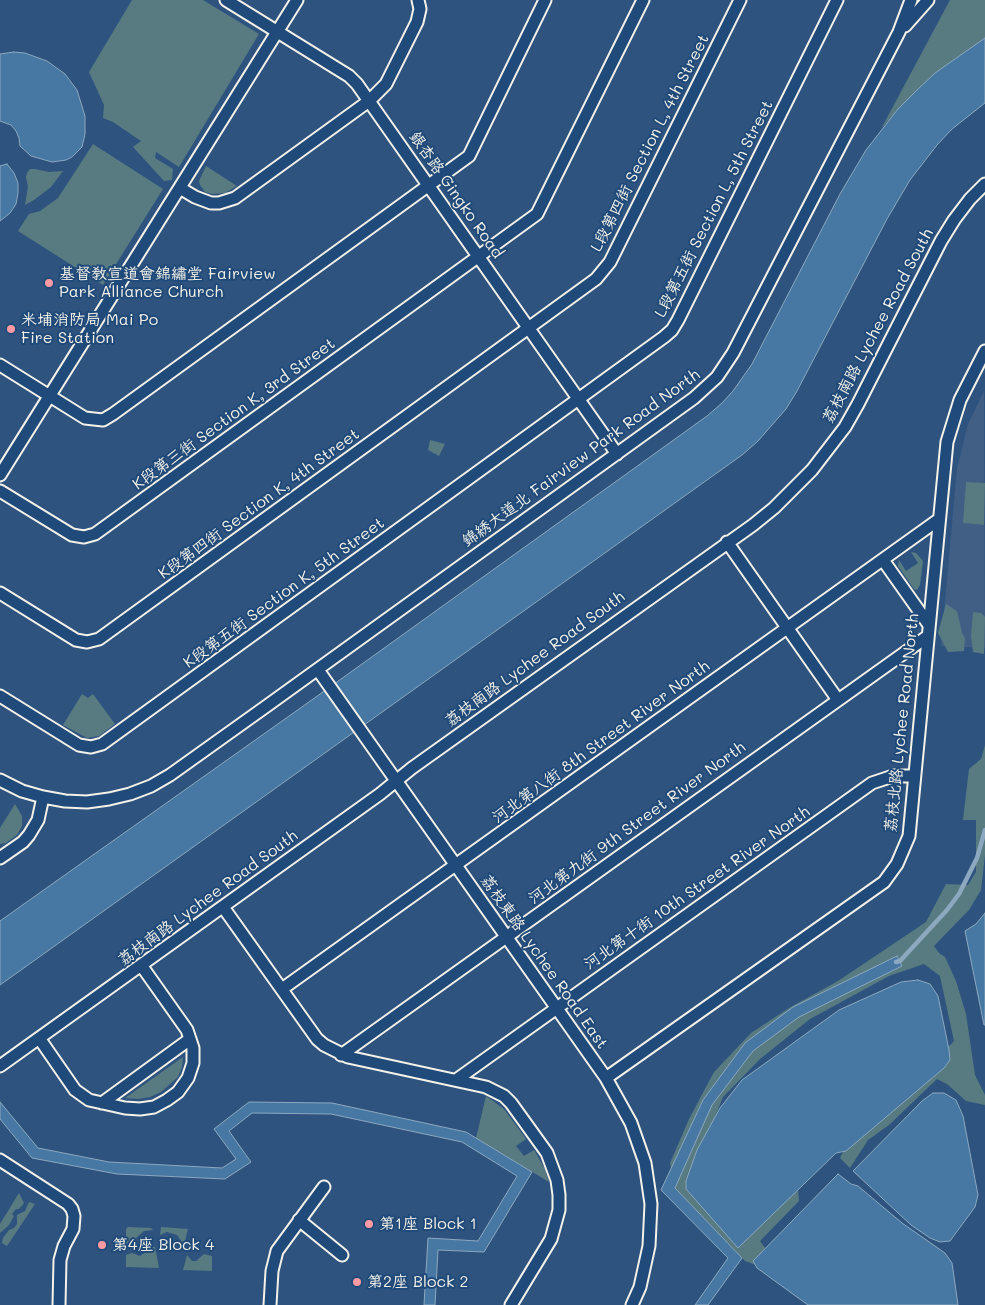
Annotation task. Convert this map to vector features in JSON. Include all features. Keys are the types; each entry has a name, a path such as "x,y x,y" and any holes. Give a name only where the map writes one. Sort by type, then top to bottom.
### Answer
{"street":[{"name":"銀杏路 Gingko Road","path":"226,0 349,76 357,84 617,454"},
{"path":"0,475 297,0"},
{"path":"180,188 202,201 210,203 219,203 235,198 369,101 386,84 417,22 420,9 418,0"},
{"path":"0,365 85,418 97,420 108,418 469,156 545,0"},
{"name":"K段第三街 Section K, 3rd Street","path":"0,491 72,535 84,537 95,534 537,214 643,0"},
{"name":"L段第四街 Section L, 4th Street","path":"529,328 596,279 610,262 740,0"},
{"name":"L段第五街 Section L, 5th Street","path":"579,399 664,337 675,325 837,0"},
{"path":"899,32 911,0"},
{"path":"899,32 928,0"},
{"name":"錦綉大道北 Fairview Park Road North","path":"0,780 22,791 43,797 87,802 116,798 151,786 170,775 318,670 694,398 712,382 742,338 899,32"},
{"name":"荔枝南路 Lychee Road South","path":"0,1066 380,794 412,768 753,525 781,502 829,449 858,404 941,241 959,213 985,184"},
{"name":"K段第四街 Section K, 4th Street","path":"0,593 76,640 87,642 99,639 529,328"},
{"name":"荔枝北路 Lychee Road North","path":"606,1078 884,882 897,864 909,836 945,457 950,428 960,400 985,351"},
{"name":"K段第五街 Section K, 5th Street","path":"0,696 79,745 91,747 102,744 579,399"},
{"name":"河北第八街 8th Street River North","path":"282,989 938,520"},
{"path":"727,542 838,700"},
{"path":"883,560 928,630"},
{"name":"河北第九街 9th Street River North","path":"341,1055 838,700 928,630"},
{"name":"荔枝東路 Lychee Road East","path":"318,670 606,1078 631,1123 639,1142 649,1183 651,1204 649,1246 642,1280 632,1305"},
{"name":"河北第十街 10th Street River North","path":"456,1080 872,783 893,776 914,776"},
{"path":"0,858 23,842 34,828 38,820 43,797"},
{"path":"223,907 317,1039 332,1051 341,1055 486,1087 504,1096 511,1102 546,1153 557,1180 559,1210 551,1239 511,1305"},
{"path":"39,1038 75,1090 89,1100 140,1109 154,1106 167,1100 178,1092 188,1078 193,1063 193,1048 187,1030 141,965"},
{"path":"102,1103 190,1039"},
{"path":"0,1160 68,1204 72,1209 74,1216 73,1229 64,1246 60,1260 59,1305"},
{"path":"270,1305 272,1271 277,1251 324,1187"},
{"path":"299,1220 342,1255"}],"shaded area":[{"path":"985,38 985,103 952,129 910,180 887,219 797,391 786,409 758,441 742,455 0,985 0,921 330,687 707,416 722,403 752,364 840,194 866,150 898,109 935,73"},
{"path":"25,53 47,61 65,74 77,90 85,116 85,134 82,147 72,157 52,162 31,156 20,146 16,131 11,125 0,121 0,54"},
{"path":"7,164 14,173 18,183 18,193 16,204 10,213 0,221 0,166"},
{"path":"984,391 985,648 941,646 957,469 968,424"},
{"path":"985,913 984,1025 965,931 976,924"},
{"path":"897,956 902,966 799,1017 753,1051 712,1105 675,1188 742,1258 708,1305 695,1305 728,1258 661,1190 703,1100 745,1043 793,1007"},
{"path":"918,980 930,984 938,996 950,1060 944,1068 846,1151 836,1153 738,1248 686,1189 686,1181 697,1150 720,1108 742,1080 839,1010 901,982"},
{"path":"933,1093 944,1093 956,1100 963,1116 978,1195 975,1207 950,1241 940,1242 930,1238 911,1225 853,1171 922,1101"},
{"path":"0,1102 38,1148 109,1162 222,1168 236,1159 214,1129 249,1102 332,1103 466,1132 532,1172 484,1252 438,1250 435,1305 424,1305 428,1238 478,1241 517,1176 462,1142 331,1114 252,1113 229,1131 251,1162 225,1179 117,1174 32,1158 0,1119"},
{"path":"838,1174 851,1184 858,1186 902,1223 945,1253 952,1263 958,1305 808,1305 757,1268 753,1261"}],"green space":[{"path":"132,0 203,0 259,34 179,167 156,152 155,158 173,169 172,180 164,181 133,147 141,141 113,122 103,118 104,105 89,72"},
{"path":"950,0 985,0 985,38 935,74 898,109 881,129"},
{"path":"93,144 163,189 103,285 18,231 29,214 40,211 58,198"},
{"path":"206,166 237,186 225,193 212,194 205,192 199,181"},
{"path":"30,169 49,172 63,171 51,187 25,205 28,187 26,177"},
{"path":"430,440 445,444 439,456 428,450"},
{"path":"966,482 985,483 984,525 963,523"},
{"path":"911,552 916,553 923,561 920,585 917,590 914,589 898,566 899,560 906,571 918,563"},
{"path":"946,604 957,611 965,638 964,651 948,652 938,633"},
{"path":"973,612 981,613 985,617 984,654 973,652 971,636"},
{"path":"82,694 88,698 93,694 115,724 99,736 87,738 63,725"},
{"path":"985,745 985,855 981,890 969,910 934,946 945,957 956,981 966,1014 975,1075 985,1095 985,1105 966,1101 947,1084 937,1079 889,1125 868,1140 850,1168 840,1158 851,1137 954,1041 940,976 924,964 889,976 810,1019 760,1059 723,1097 698,1159 797,1176 799,1201 760,1241 774,1260 772,1271 745,1261 675,1188 670,1163 689,1119 714,1072 751,1033 789,1008 838,981 926,922 946,884 968,885 976,872 976,820 963,820 969,769 981,759"},
{"path":"15,804 22,816 22,826 17,835 6,843 0,844 0,828"},
{"path":"183,1057 178,1077 161,1092 150,1097 138,1099 125,1098"},
{"path":"486,1096 504,1109 526,1139 516,1146 524,1156 534,1150 545,1169 549,1182 476,1138"},
{"path":"19,1193 24,1203 12,1214 14,1216 9,1225 0,1233 0,1224"},
{"path":"29,1202 35,1204 7,1246 2,1243 3,1238 17,1224 17,1215 25,1211"},
{"path":"128,1227 151,1228 153,1230 144,1231 135,1239 132,1246 128,1246 126,1244 126,1229"},
{"path":"161,1227 188,1229 184,1245 177,1235 167,1232 160,1235"},
{"path":"155,1247 159,1268 126,1267 126,1255 132,1253 140,1256"},
{"path":"204,1254 212,1256 212,1271 183,1270 187,1255 192,1261 196,1261"}],"waterway":[{"path":"896,962 900,961 947,910 959,894 977,858 985,830"}],"place":[{"name":"基督教宣道會錦繡堂 Fairview Park Alliance Church","path":"49,283"},
{"name":"米埔消防局 Mai Po Fire Station","path":"11,329"},
{"name":"第1座 Block 1","path":"369,1224"},
{"name":"第4座 Block 4","path":"102,1245"},
{"name":"第2座 Block 2","path":"357,1282"}]}
